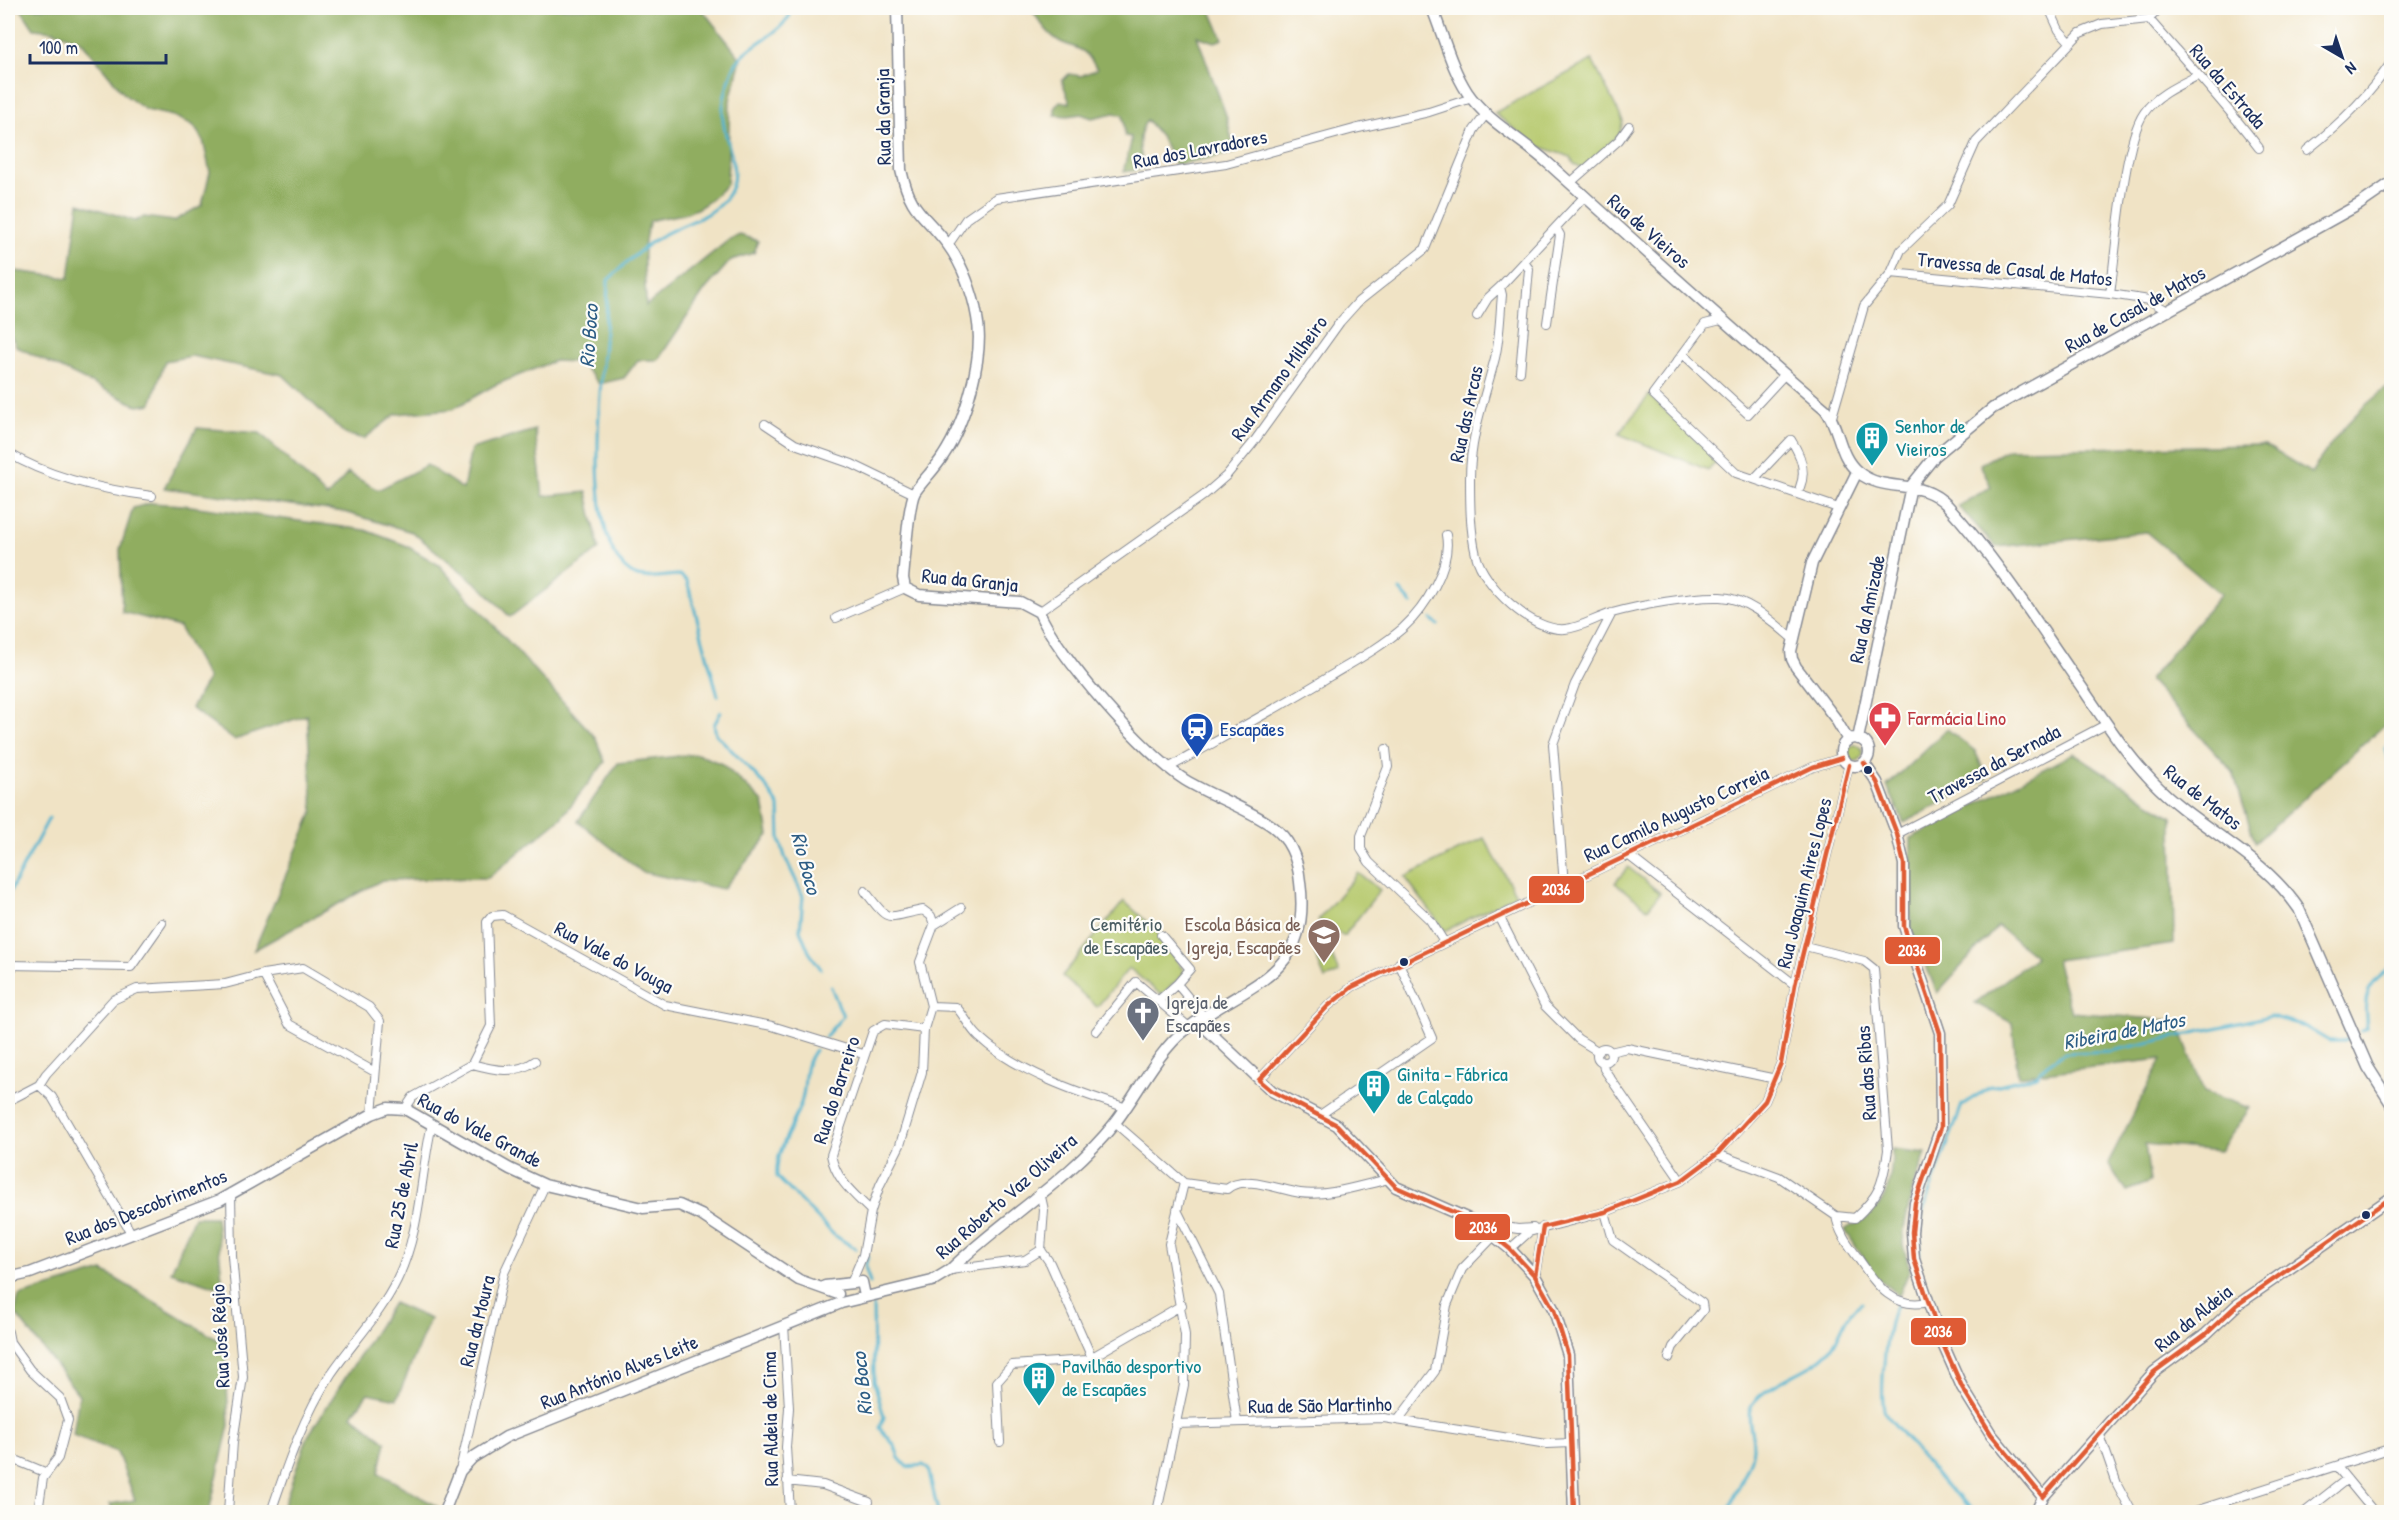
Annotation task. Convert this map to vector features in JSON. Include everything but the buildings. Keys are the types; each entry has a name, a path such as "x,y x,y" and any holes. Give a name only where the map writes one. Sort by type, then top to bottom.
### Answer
{"street":[{"name":"Rua da Granja","path":"897,8 901,170 907,195 922,219 948,245 962,272 978,318 976,356 965,410 957,432 944,455 914,494 903,578 905,588 919,595 1020,602 1040,612 1046,628 1093,688 1141,741 1186,781 1277,830 1293,852 1300,880 1300,933 1288,956 1269,975 1183,1031 1124,1107"},
{"name":"Rua de Vieiros","path":"1432,8 1459,78 1486,114 1570,183 1584,198 1648,252 1721,320 1832,417 1841,444 1857,472"},
{"path":"2049,8 2059,30 2069,41"},
{"path":"1832,417 1864,306 1891,273 1901,250 1948,205 1976,142 1992,123 2050,67 2069,41 2080,33 2102,24 2149,19 2160,8"},
{"name":"Rua da Estrada","path":"2149,19 2197,76 2225,103 2259,148"},
{"path":"2307,150 2333,130 2380,80 2391,61"},
{"path":"2110,294 2131,144 2144,112 2168,91 2197,76"},
{"name":"Rua dos Lavradores","path":"948,245 966,219 996,198 1226,164 1354,129 1429,112 1472,98"},
{"name":"Rua Armano Milheiro","path":"1040,612 1203,496 1226,476 1253,443 1340,322 1358,302 1425,249 1474,130 1486,114"},
{"path":"1570,183 1619,140 1629,126"},
{"name":"Rua de Casal de Matos","path":"1911,486 1935,456 1993,408 2360,204 2391,182"},
{"path":"1478,316 1488,298 1584,198"},
{"path":"1547,323 1560,235 1556,228"},
{"path":"1520,372 1529,269 1524,262"},
{"name":"Travessa de Casal de Matos","path":"1891,273 2110,294 2149,300 2169,312"},
{"name":"Rua das Arcas","path":"1500,287 1502,295 1496,354 1474,437 1470,476 1476,556 1481,569 1501,595 1522,614 1541,625 1565,629 1612,613 1652,605 1721,597 1747,603 1794,639"},
{"path":"1721,320 1705,324 1653,394 1736,473 1838,508"},
{"path":"1683,354 1748,414 1785,374"},
{"path":"765,424 795,444 852,464 914,494"},
{"path":"1754,479 1791,440 1800,453 1803,466 1800,487"},
{"path":"8,453 26,464 82,482 152,496"},
{"path":"1853,740 1841,750 1846,762 1857,766 1864,763 1869,751 1866,743 1853,740 1792,660 1794,639 1812,563 1857,472 1881,484 1911,486"},
{"name":"Rua de Matos","path":"1911,486 1933,493 1941,499 1989,556 2107,724 2152,781 2172,801 2260,864 2286,890 2299,909 2368,1067 2391,1105"},
{"name":"Rua da Amizade","path":"1853,740 1911,486"},
{"path":"1170,767 1304,692 1371,651 1404,626 1423,603 1443,564 1449,547 1446,535"},
{"path":"836,618 905,588"},
{"path":"1564,885 1553,744 1575,684 1612,613"},
{"name":"Travessa da Sernada","path":"1897,834 2107,724"},
{"path":"1386,749 1388,767 1361,836 1361,849 1369,862 1430,920 1444,942"},
{"name":"Rua Camilo Augusto Correia","path":"1258,1080 1328,1006 1352,987 1813,767 1846,762"},
{"name":"Rua Joaquim Aires Lopes","path":"1543,1227 1605,1212 1681,1181 1717,1155 1765,1101 1776,1079 1846,762"},
{"path":"1864,763 1877,783 1897,834 1904,864 1904,926 1940,1033 1941,1126 1915,1203 1912,1232 1914,1259 1952,1365 1971,1403 1991,1434 2043,1497 2037,1512"},
{"path":"1628,855 1795,985"},
{"path":"865,891 885,916 891,918 923,910 931,916 934,925"},
{"path":"865,1296 847,1289 859,1265 871,1211 880,1185 900,1145 922,1072 924,1029 931,1006 920,962 934,925 961,908"},
{"name":"Rua Vale do Vouga","path":"472,1064 491,1026 487,922 492,916 503,915 666,1005 772,1026 863,1054"},
{"path":"1499,916 1545,1006 1578,1039 1599,1052"},
{"path":"8,965 131,967 162,923"},
{"path":"1158,1001 1190,969 1161,935"},
{"name":"Rua das Ribas","path":"1805,946 1864,961 1874,969 1888,1150 1884,1180 1875,1199 1855,1218 1836,1216"},
{"path":"1320,1114 1432,1038 1399,963"},
{"path":"8,1101 39,1085 46,1074 113,1000 126,993 137,989 225,984 263,974 303,968 369,1007 380,1021 372,1114"},
{"path":"263,974 289,1024 375,1072"},
{"path":"1096,1031 1136,982 1158,1001 1198,1022 1272,1091 1320,1114 1337,1125 1396,1187 1478,1222 1510,1249 1535,1276 1554,1310 1565,1340 1570,1375 1574,1512"},
{"path":"1177,984 1198,1022"},
{"path":"931,1006 956,1007 979,1037 1024,1066 1074,1091 1124,1107"},
{"name":"Rua do Barreiro","path":"871,1211 842,1183 834,1171 831,1155 863,1054 873,1031 885,1024 924,1029"},
{"path":"1681,1181 1604,1069 1603,1062 1598,1057 1599,1052 1603,1048 1611,1052 1627,1048 1776,1079"},
{"path":"1603,1062 1609,1060 1611,1052"},
{"path":"405,1109 413,1096 472,1064 507,1071 525,1069 535,1061"},
{"path":"39,1085 52,1097 131,1233"},
{"name":"Rua Roberto Vaz Oliveira","path":"879,1292 932,1281 950,1270 1074,1165 1115,1124 1124,1107"},
{"name":"Rua do Vale Grande","path":"388,1108 405,1109 510,1169 545,1185 644,1208 680,1205 701,1215 799,1280 816,1286 847,1289"},
{"name":"Rua dos Descobrimentos","path":"8,1278 30,1273 209,1205 372,1114 388,1108"},
{"name":"Rua 25 de Abril","path":"271,1512 295,1443 330,1376 384,1305 409,1249 419,1209 432,1124"},
{"path":"1115,1124 1184,1183 1227,1189 1231,1185 1247,1182 1304,1193 1389,1179"},
{"path":"1717,1155 1779,1177 1836,1216 1838,1229 1880,1290 1901,1302 1916,1304 1928,1302"},
{"path":"1157,1512 1184,1385 1185,1335 1182,1305 1169,1244 1184,1183"},
{"name":"Rua da Moura","path":"460,1471 504,1273 545,1185"},
{"path":"1040,1192 1044,1210 1041,1250 1050,1263 1092,1358"},
{"name":"Rua José Régio","path":"228,1512 233,1442 243,1377 232,1256 231,1193"},
{"name":"Rua da Aldeia","path":"2043,1497 2154,1372 2206,1334 2237,1305 2391,1197"},
{"path":"1177,1209 1219,1294 1237,1422"},
{"path":"1605,1212 1613,1240 1702,1303 1703,1310 1676,1344 1669,1358"},
{"path":"1478,1222 1518,1229 1543,1227"},
{"path":"1510,1249 1529,1232 1543,1227"},
{"path":"1535,1276 1543,1227"},
{"path":"1399,1419 1436,1371 1440,1335 1447,1305 1461,1269 1495,1235"},
{"path":"950,1270 1025,1260 1041,1250"},
{"name":"Rua António Alves Leite","path":"444,1512 460,1471 472,1458 506,1437 784,1325 847,1289 865,1296 879,1292"},
{"path":"1000,1442 997,1382 1012,1365 1092,1358 1182,1305"},
{"name":"Rua Aldeia de Cima","path":"784,1325 789,1408 787,1481 790,1512"},
{"path":"8,1332 10,1342 30,1370 60,1398 68,1420 58,1458 41,1486 38,1512"},
{"name":"Rua de São Martinho","path":"1175,1424 1384,1418 1547,1444 1572,1443"},
{"path":"2100,1435 2118,1484 2132,1512"},
{"path":"2192,1512 2391,1448"},
{"path":"8,1457 47,1473"},
{"path":"2337,1467 2374,1512"},
{"path":"2306,1512 2347,1479"},
{"path":"787,1481 823,1485 869,1502"}],"green space":[{"path":"20,8 701,8 741,59 730,100 727,184 696,209 650,221 644,253 646,306 730,239 740,235 758,241 754,253 731,260 705,290 658,360 638,360 624,378 599,384 580,362 554,361 495,385 453,409 396,414 364,439 345,434 283,375 192,356 165,361 151,404 138,406 17,347 8,331 8,237 15,271 69,278 79,203 135,221 144,217 174,221 202,205 210,172 203,140 193,125 173,116 146,110 125,95 81,41 54,31 34,29"},
{"path":"1030,8 1210,8 1223,39 1215,42 1197,36 1226,115 1235,153 1175,165 1161,137 1147,120 1140,138 1141,156 1145,169 1124,172 1131,137 1125,136 1123,115 1114,113 1092,118 1081,114 1055,115 1055,107 1060,101 1070,103 1062,81 1069,74 1081,76 1097,69 1083,51 1053,37"},
{"path":"1592,60 1623,121 1619,135 1583,168 1574,164 1571,157 1535,145 1494,113"},
{"path":"2391,385 2391,719 2255,843 2233,772 2149,680 2221,594 2146,532 1996,547 1958,506 1991,487 1980,464 2008,449 2265,445 2311,473 2346,424"},
{"path":"1649,395 1718,461 1708,470 1619,434"},
{"path":"197,428 260,433 327,497 348,473 378,490 427,465 463,489 471,449 535,430 543,496 587,492 599,549 510,617 482,588 412,532 344,512 164,488"},
{"path":"151,503 183,505 365,530 405,545 439,565 595,737 605,762 561,818 488,878 382,880 254,950 313,811 307,715 234,740 191,708 208,679 179,627 122,612 120,549 133,508"},
{"path":"1947,729 1975,751 1987,778 1904,823 1887,786"},
{"path":"1852,745 1858,745 1863,753 1861,759 1852,761 1847,756 1847,750"},
{"path":"2074,753 2172,817 2174,944 2056,960 2071,1012 2177,1021 2204,1092 2250,1108 2220,1151 2145,1144 2150,1182 2126,1191 2108,1163 2162,1059 2018,1076 2012,1023 1975,1003 2036,957 1998,926 1937,993 1910,926 1911,838"},
{"path":"697,754 722,764 763,802 769,835 723,889 642,872 578,821 618,763"},
{"path":"1484,838 1516,895 1445,931 1405,877"},
{"path":"1628,867 1660,893 1648,909 1615,883"},
{"path":"1358,873 1380,890 1344,936 1318,920"},
{"name":"Cemitério de Escapães","path":"1124,901 1158,932 1185,973 1161,995 1129,968 1097,1007 1062,976"},
{"path":"1329,948 1339,973 1325,979 1315,954"},
{"path":"1892,1149 1926,1153 1912,1191 1904,1228 1903,1245 1910,1269 1899,1296 1876,1277 1845,1230 1866,1219 1880,1204 1890,1178"},
{"path":"194,1217 216,1217 223,1289 171,1272"},
{"path":"103,1271 225,1344 229,1425 209,1512 113,1512 110,1504 135,1500 117,1452 73,1435 79,1395 15,1313 19,1296"},
{"path":"393,1303 430,1319 397,1399 368,1393 352,1415 386,1442 379,1473 438,1507 435,1512 281,1512 308,1436"}],"waterway":[{"name":"Rio Boco","path":"718,696 687,581 680,575 641,577 631,573 614,552 603,520 598,436 608,280 647,245 709,213 724,200 730,191 734,173 724,126 724,98 737,63 751,48 784,23 790,15 786,8"},
{"path":"1400,590 1412,604"},
{"path":"1431,619 1438,625"},
{"name":"Rio Boco","path":"721,712 714,725 716,734 765,785 779,806 780,840 785,857 803,896 800,930 809,952 821,969"},
{"name":"Ribeira de Matos","path":"2392,738 2386,749 2392,773"},
{"path":"8,895 49,818"},
{"name":"Ribeira de Matos","path":"2361,1031 2367,1028 2366,999 2368,992 2392,965"},
{"name":"Rio Boco","path":"825,1037 843,1016 831,987"},
{"name":"Ribeira de Matos","path":"1919,1256 1922,1213 1962,1105 1990,1087 2037,1076 2047,1064 2064,1053 2111,1051 2270,1016 2302,1025 2329,1041 2348,1039"},
{"name":"Rio Boco","path":"815,1050 807,1064 801,1103 778,1159 777,1177 834,1235 856,1249"},
{"name":"Rio Boco","path":"868,1256 865,1266 870,1283"},
{"name":"Rio Boco","path":"873,1298 874,1381 884,1417 880,1428 895,1446 899,1458 907,1467 923,1465 928,1468 938,1512"},
{"path":"1729,1512 1752,1456 1753,1442 1749,1413 1753,1403 1771,1388 1821,1359 1834,1345 1850,1313 1862,1303"},
{"name":"Ribeira de Matos","path":"1897,1305 1890,1325 1885,1358 1883,1390 1885,1413 1943,1483 1976,1512"}],"transit line":[{"name":"2036","path":"1574,1512 1568,1355 1554,1310 1535,1276 1510,1249 1478,1223 1396,1187 1337,1125 1272,1091 1259,1080 1328,1006 1352,987 1813,767 1842,758"},
{"name":"2036","path":"1864,763 1877,782 1897,834 1904,864 1904,926 1940,1033 1941,1127 1915,1203 1912,1232 1914,1259 1942,1342 1962,1387 1991,1434 2043,1497"},
{"name":"2036","path":"1535,1276 1543,1227 1605,1212 1681,1181 1717,1154 1765,1101 1781,1063 1795,985 1849,765"},
{"name":"2036","path":"2043,1497 2154,1372 2206,1334 2237,1305 2392,1197"}],"place":[{"name":"Senhor de Vieiros","path":"1872,467"},
{"name":"Farmácia Lino","path":"1885,747"},
{"name":"Escapães","path":"1197,758"},
{"name":"Escola Básica de Igreja, Escapães","path":"1324,964"},
{"name":"Igreja de Escapães","path":"1143,1042"},
{"name":"Ginita - Fábrica de Calçado","path":"1374,1115"},
{"name":"Pavilhão desportivo de Escapães","path":"1039,1407"}]}
